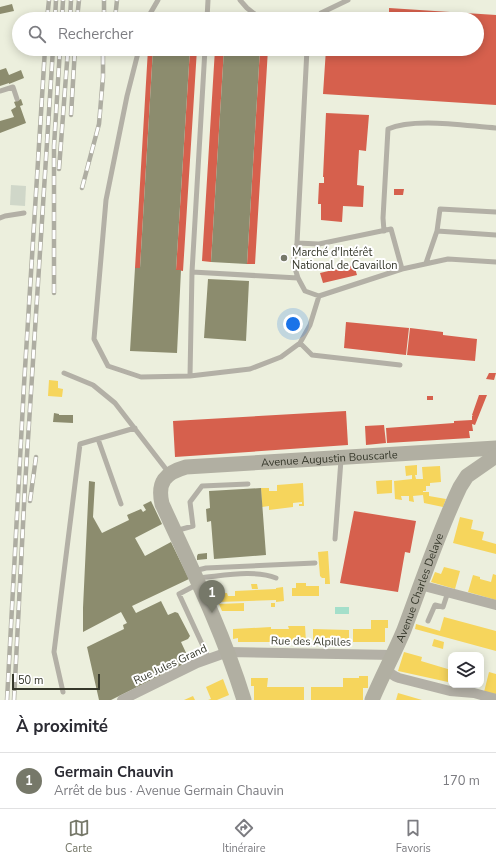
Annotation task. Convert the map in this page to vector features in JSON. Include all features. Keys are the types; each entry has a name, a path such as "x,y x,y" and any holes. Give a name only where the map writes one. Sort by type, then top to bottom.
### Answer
{"street":[{"name":"Avenue Augustin Bouscarle","path":"170,474 186,467 467,449 494,449"},
{"name":"Avenue Charles Delaye","path":"467,449 467,476"},
{"name":"Avenue Charles Delaye","path":"372,700 390,661 457,495 467,476 494,449"},
{"path":"170,474 162,482 160,488 162,504 228,652 244,700"},
{"path":"420,585 496,605"},
{"name":"Rue Jules Grand","path":"122,700 197,663 228,652"},
{"name":"Rue des Alpilles","path":"228,652 390,661"},
{"path":"390,661 388,671 399,678 450,691 474,693 496,699"}],"lane":[{"path":"151,12 158,0"},
{"path":"207,12 208,0"},
{"path":"240,0 252,12"},
{"path":"323,12 348,0"},
{"path":"137,56 127,96 106,200 94,339 108,366 141,377 190,376 250,369 281,357 300,343 310,325 319,296"},
{"path":"190,376 192,272 205,56"},
{"path":"307,56 297,243 293,262 298,278 305,291 319,296 402,268 448,259 496,262"},
{"path":"0,91 13,87 17,99"},
{"path":"384,231 383,218 388,130 398,125 431,123 496,128"},
{"path":"426,263 437,231 440,209 496,212"},
{"path":"0,218 24,213"},
{"path":"297,243 319,244 391,229 402,268"},
{"path":"437,231 496,234"},
{"path":"192,272 298,278"},
{"path":"300,343 312,355 400,365"},
{"path":"64,372 93,385 115,403 170,474"},
{"path":"63,692 54,652 80,444 135,428"},
{"path":"98,439 121,504"},
{"path":"335,539 342,457"},
{"path":"174,532 193,526 190,502 202,486 248,484"},
{"path":"209,659 179,594 206,568 315,562"},
{"path":"196,578 249,574 266,574 276,578"},
{"path":"428,621 435,605 443,607 448,592"}],"shaded area":[{"path":"335,607 349,607 349,614 335,614"}],"building: Logements":[{"path":"49,380 58,381 58,388 63,389 62,397 48,396"},
{"path":"417,465 417,475 415,475 416,479 423,479 422,467 440,466 441,482 430,483 430,486 426,486 426,491 423,492 429,492 429,496 446,499 443,507 424,503 423,495 413,496 414,502 409,501 409,496 401,496 402,500 395,499 394,481 412,479 412,475 406,476 405,466"},
{"path":"392,480 392,493 377,494 376,481"},
{"path":"303,483 304,506 299,506 302,502 293,503 293,507 269,510 269,506 262,507 261,488 269,488 269,491 277,491 277,485"},
{"path":"460,517 473,520 471,529 484,532 482,540 496,544 496,554 453,543"},
{"path":"328,551 330,584 325,584 325,578 320,576 318,552"},
{"path":"444,567 460,571 455,589 431,582 435,572 441,574"},
{"path":"493,574 496,575 496,600 468,592 473,575 491,582"},
{"path":"296,583 306,583 306,586 319,586 319,596 292,596 292,588 296,588"},
{"path":"251,584 257,584 258,589 252,589"},
{"path":"283,587 284,601 276,602 276,600 218,602 214,594 227,593 228,596 235,596 235,591 276,589"},
{"path":"244,603 244,611 222,611 219,604"},
{"path":"271,603 275,603 275,607 271,607"},
{"path":"444,617 496,631 496,651 415,629 416,624 440,631"},
{"path":"371,620 388,620 388,628 385,628 385,642 353,642 353,629 371,629"},
{"path":"288,626 305,626 306,642 238,642 238,638 233,639 233,629 271,627 271,629 289,629"},
{"path":"313,629 349,630 349,642 313,642"},
{"path":"434,639 444,642 443,649 432,646"},
{"path":"404,652 422,657 421,661 448,669 448,682 398,671"},
{"path":"489,672 496,674 496,695 484,692"},
{"path":"359,676 368,676 368,688 363,688 363,700 311,700 311,687 343,687 343,678 359,678"},
{"path":"251,678 268,678 267,687 304,687 304,700 254,700 254,686 251,686"},
{"path":"223,679 229,695 217,700 208,700 211,699 206,687"},
{"path":"398,693 422,700 396,700"},
{"path":"193,696 195,700 184,700"}],"building: Commerces":[{"path":"389,8 450,12 389,12"},
{"path":"484,14 496,15 496,105 323,94 326,56 484,56"},
{"path":"148,56 153,56 140,268 135,268"},
{"path":"190,56 197,56 183,271 176,270"},
{"path":"215,56 224,56 211,262 202,261"},
{"path":"260,56 268,56 255,264 247,264"},
{"path":"326,113 369,115 366,151 359,150 357,185 364,186 363,207 343,206 342,222 321,220 321,204 318,204 319,183 324,183"},
{"path":"394,189 404,189 403,195 394,195"},
{"path":"354,265 357,275 323,283 320,273"},
{"path":"346,322 409,328 406,355 344,348"},
{"path":"410,328 443,332 443,335 477,339 475,361 407,355"},
{"path":"489,373 496,373 494,380 486,379"},
{"path":"479,395 487,395 475,425 472,424 473,431 469,431 470,438 387,443 386,428 454,423 454,421 472,420 472,415"},
{"path":"427,396 433,396 433,400 427,400"},
{"path":"346,411 348,445 175,457 173,421"},
{"path":"384,425 386,443 366,445 365,426"},
{"path":"354,511 416,521 410,553 405,552 398,592 340,583"}],"building: Industrie":[{"path":"12,4 14,11 0,14 0,7"},
{"path":"153,56 190,56 176,270 181,270 177,353 130,351 135,268 140,268"},
{"path":"224,56 260,56 247,264 211,262"},
{"path":"6,68 9,75 21,70 24,78 0,86 0,70"},
{"path":"21,99 23,105 20,106 26,123 0,133 0,121 14,117 11,110 16,107 14,102"},
{"path":"208,279 249,281 246,341 204,338"},
{"path":"54,413 59,415 73,415 73,423 53,422"},
{"path":"89,481 95,482 93,517 102,533 129,520 127,515 141,509 143,512 146,510 143,505 151,501 162,524 135,538 145,556 171,542 189,579 132,606 136,613 161,601 168,615 175,612 178,613 190,636 188,639 181,642 188,657 180,661 182,665 111,700 99,700 87,647 124,629 123,625 127,623 121,612 83,632"},
{"path":"261,488 266,555 214,559 211,521 207,522 206,509 210,508 209,491"},
{"path":"207,553 207,559 197,560 198,554"}],"building: Autres":[{"path":"11,185 26,186 25,206 10,205"}],"railway":[{"path":"48,12 49,0"},
{"path":"55,12 56,0"},
{"path":"62,12 63,0"},
{"path":"70,12 71,0"},
{"path":"78,12 79,0"},
{"path":"104,0 104,12"},
{"path":"116,12 117,0"},
{"path":"7,700 24,385 45,56"},
{"path":"14,700 25,486 53,56"},
{"path":"54,293 54,146 60,56"},
{"path":"59,169 67,56"},
{"path":"71,115 75,56"},
{"path":"82,188 99,124 103,77 103,56"},
{"path":"30,501 36,457"}],"place":[{"name":"Marché d'Intérêt National de Cavaillon","path":"284,258"},
{"name":"Germain Chauvin","path":"212,613"}]}
